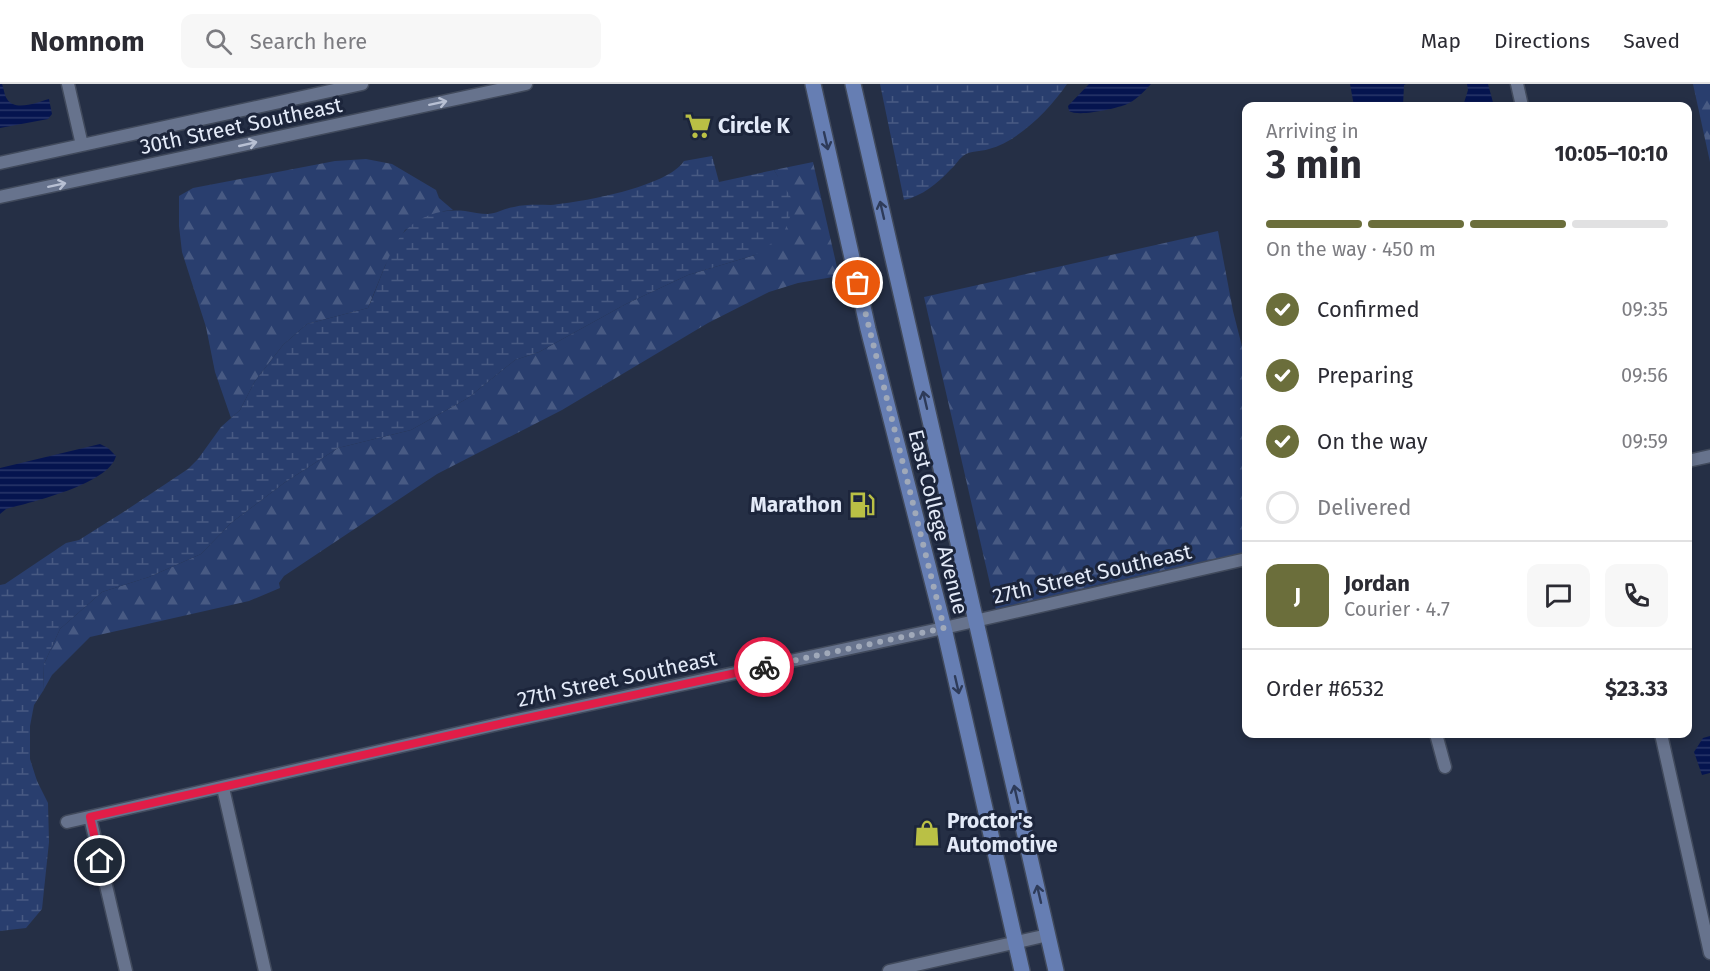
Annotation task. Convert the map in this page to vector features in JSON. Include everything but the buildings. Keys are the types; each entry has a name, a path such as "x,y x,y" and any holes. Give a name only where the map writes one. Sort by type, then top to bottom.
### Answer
{"main road":[{"name":"East College Avenue","path":"813,84 868,329 944,628 1022,971"},
{"name":"East College Avenue","path":"853,84 1056,971"}],"street":[{"path":"68,84 82,145"},
{"name":"30th Street Southeast","path":"0,163 362,84"},
{"name":"30th Street Southeast","path":"0,197 526,84"},
{"path":"1516,84 1521,102"},
{"path":"1692,460 1710,456"},
{"name":"27th Street Southeast","path":"67,822 1242,560"},
{"path":"1438,738 1444,767"},
{"path":"1663,738 1710,953"},
{"path":"223,788 265,971"},
{"path":"90,817 126,971"},
{"path":"889,971 1048,936"}],"green space":[{"path":"880,84 1067,84 1052,104 1022,132 1000,145 966,154 929,189 904,200"},
{"path":"1693,84 1710,84 1710,162"},
{"path":"712,156 719,182 774,170 795,204 783,235 755,255 688,275 626,304 539,352 515,360 468,398 411,430 338,448 284,483 231,523 201,554 149,577 102,592 60,629 44,664 43,691 34,705 30,726 30,759 37,781 48,803 49,842 42,909 26,928 0,931 0,585 5,584 66,543 79,540 188,469 221,427 240,410 255,381 283,345 307,324 368,308 400,237 419,220 426,216 449,211 488,214 519,206 551,205 602,197 643,186 675,170 684,161"},
{"path":"366,159 392,164 436,190 439,198 453,210 444,211 405,230 385,266 368,308 307,324 283,345 255,381 240,410 231,418 215,372 206,327 182,252 179,196 193,188 335,161"},
{"path":"813,162 839,276 798,283 769,292 708,323 562,410 437,474 284,576 279,583 280,588 249,601 90,637 52,675 43,691 44,664 60,629 102,592 149,577 201,554 231,523 284,483 338,448 411,430 468,398 515,360 539,352 626,304 688,275 755,255 778,177 774,170"},
{"path":"1218,231 1242,346 1242,554 1106,583 996,610 924,297"}],"shaded area":[{"path":"0,84 2,84 7,99 15,105 27,105 49,99 52,114 48,119 0,128"},
{"path":"1089,84 1151,84 1136,99 1125,105 1088,113 1069,111 1068,106"},
{"path":"1350,84 1406,84 1404,85 1403,102 1353,102"},
{"path":"1467,84 1488,84 1493,102 1464,102 1468,90"},
{"path":"100,444 116,456 110,466 100,475 68,490 6,509 0,514 0,468"},
{"path":"1710,736 1710,773 1702,775 1694,752 1703,738"}],"way so far":[{"path":"764,667 944,628 858,283"}],"place":[{"name":"Circle K","path":"698,126"},
{"name":"Marathon","path":"862,505"},
{"name":"Proctor's Automotive","path":"927,833"}],"route":[{"path":"100,861 90,817 504,723 764,667"}]}
